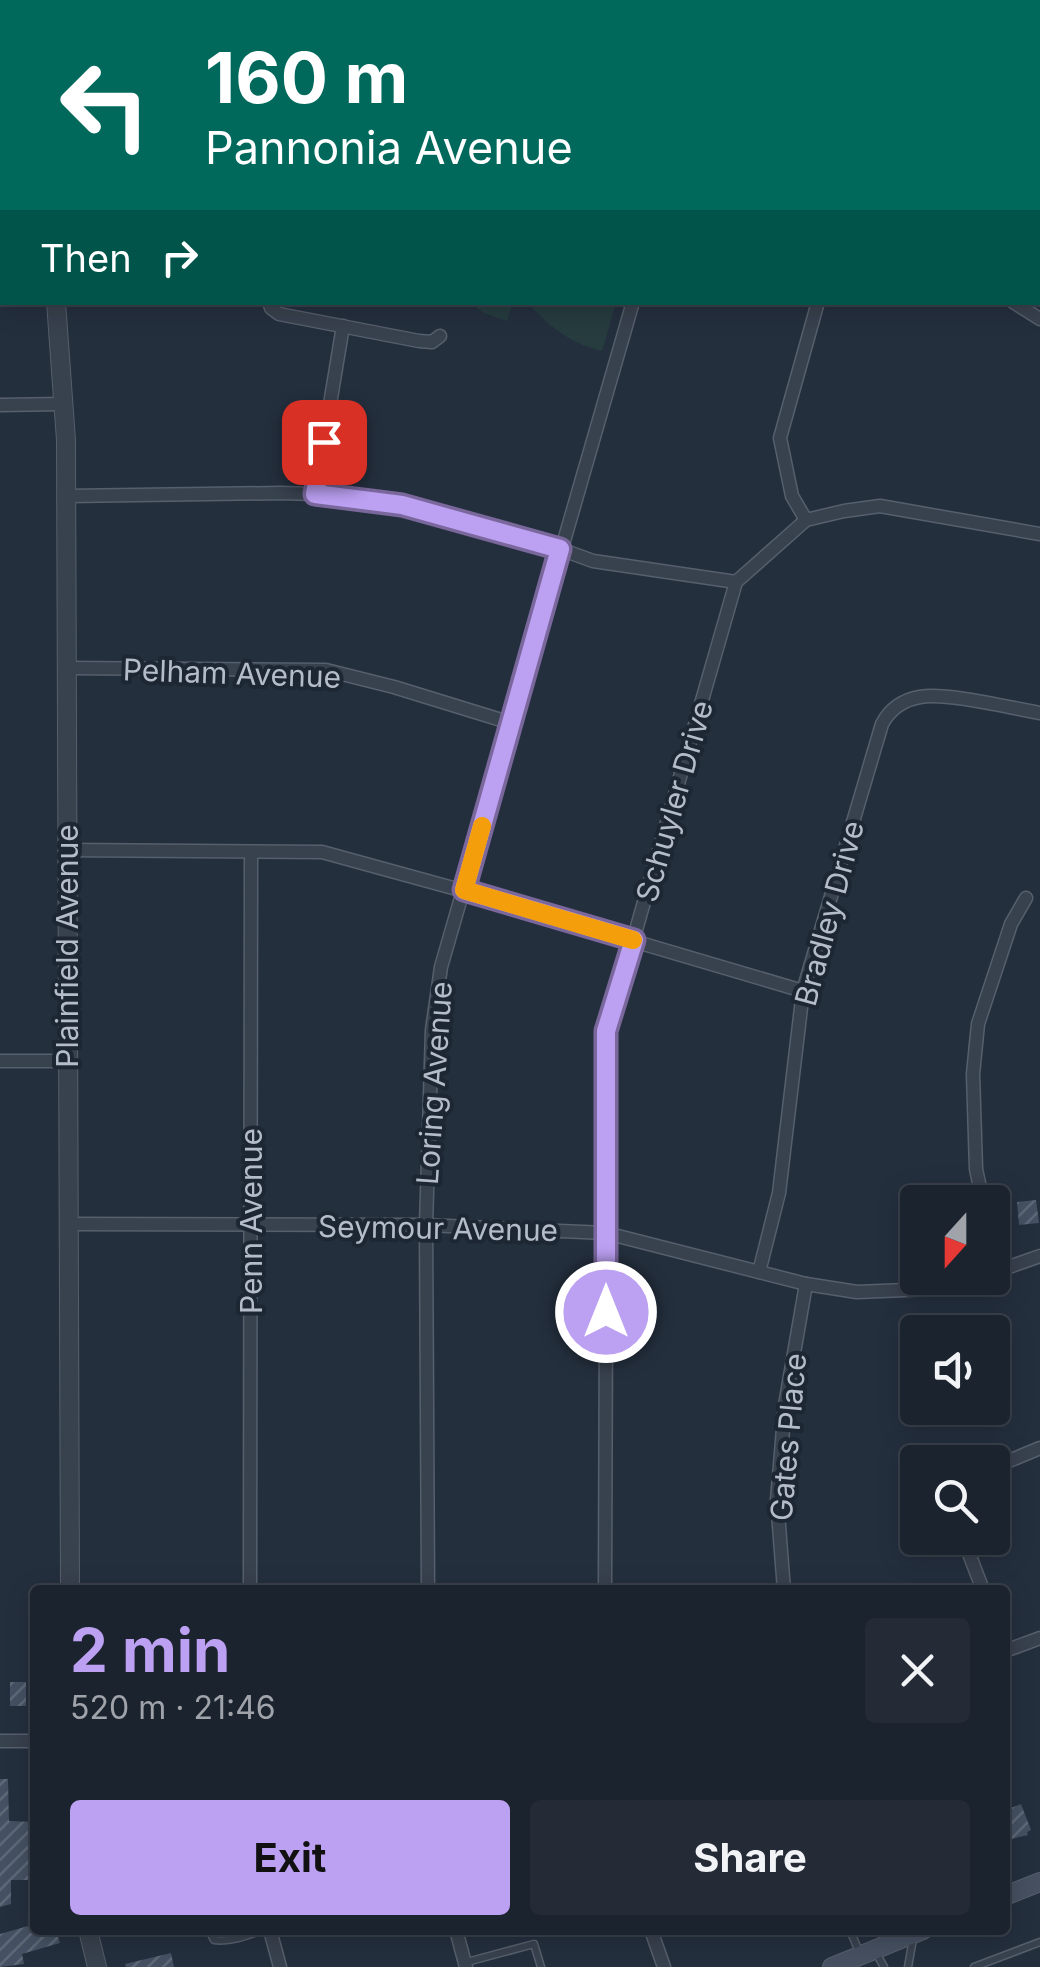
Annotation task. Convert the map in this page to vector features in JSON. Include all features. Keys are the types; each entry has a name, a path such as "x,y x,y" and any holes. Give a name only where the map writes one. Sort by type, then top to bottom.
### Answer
{"main road":[{"path":"1010,1894 1040,1882"},
{"path":"832,1967 894,1936"}],"street":[{"name":"Plainfield Avenue","path":"56,305 67,496 70,1585"},
{"path":"270,305 279,314 419,341 432,342 440,336"},
{"name":"Loring Avenue","path":"428,1585 426,1225 432,1030 441,967 632,305"},
{"path":"806,520 792,496 780,438 817,305"},
{"path":"1018,305 1040,319"},
{"path":"315,494 343,326"},
{"path":"0,405 63,404"},
{"path":"67,496 281,492 402,505 593,561 736,582 806,520 844,511 880,506 1040,534"},
{"name":"Schuyler Drive","path":"605,1585 606,1031 736,582"},
{"name":"Pelham Avenue","path":"67,668 326,670 394,686 511,723"},
{"name":"Bradley Drive","path":"759,1272 781,1178 804,991 882,724 889,711 919,697 939,696 1040,713"},
{"path":"67,850 322,852 804,991"},
{"name":"Penn Avenue","path":"250,1585 251,852"},
{"path":"979,1185 974,1093 978,1024 1010,924 1026,898"},
{"path":"0,1061 68,1061"},
{"name":"Seymour Avenue","path":"69,1224 426,1225 606,1233 806,1284 857,1292 900,1290"},
{"path":"1010,1267 1040,1256"},
{"name":"Gates Place","path":"784,1585 777,1500 785,1405 806,1284"},
{"path":"1010,1460 1040,1448"},
{"path":"969,1555 982,1585"},
{"path":"1010,1648 1040,1638"},
{"path":"0,1741 30,1741"},
{"path":"89,1935 97,1967"},
{"path":"271,1935 280,1967"},
{"path":"457,1935 465,1965"},
{"path":"653,1935 664,1967"}],"lane":[{"path":"212,1935 214,1940 223,1941 244,1935"},
{"path":"854,1935 884,1967"},
{"path":"908,1967 917,1935"},
{"path":"974,1967 1040,1942"},
{"path":"465,1965 534,1944 540,1967"}],"green space":[{"path":"473,305 512,305 507,321"},
{"path":"530,305 615,305 602,351 580,344"}],"building":[{"path":"1036,1200 1039,1223 1019,1225 1017,1202"},
{"path":"10,1682 26,1682 26,1706 10,1706"},
{"path":"0,1779 8,1779 9,1821 30,1822 30,1880 11,1880 11,1904 0,1907"},
{"path":"1021,1804 1031,1830 1028,1835 1010,1839 1010,1808"},
{"path":"30,1925 30,1935 58,1935 60,1943 22,1954 24,1964 0,1967 0,1934"},
{"path":"171,1953 174,1967 125,1964"}],"slow traffic":[{"path":"482,826 464,890 633,940"}],"route":[{"path":"324,442 315,494 402,505 560,549 464,890 634,940 606,1031 606,1312"}]}
